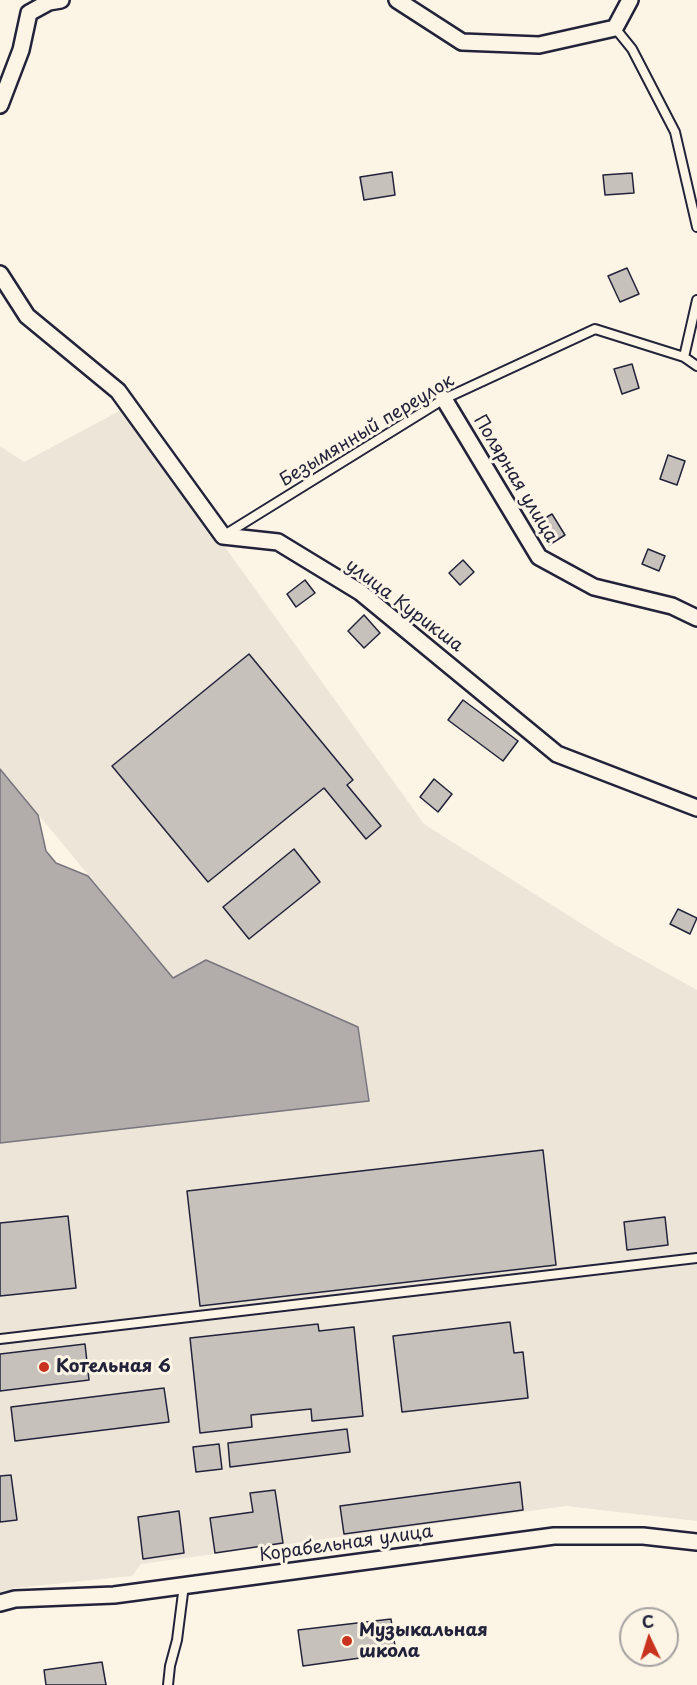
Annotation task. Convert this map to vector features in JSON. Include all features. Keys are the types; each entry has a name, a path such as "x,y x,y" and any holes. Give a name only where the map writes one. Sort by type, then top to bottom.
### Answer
{"street":[{"path":"0,105 21,50 29,13 49,3 62,0"},
{"path":"397,0 462,42 539,45 615,28 630,0"},
{"path":"0,274 27,316 118,391 223,536"},
{"name":"Полярная улица","path":"444,399 539,557 594,586 672,606 697,618"},
{"name":"улица Курикша","path":"223,536 278,542 360,592 557,754 697,808"},
{"name":"Корабельная улица","path":"0,1603 15,1599 114,1594 554,1536 643,1536 697,1542"}],"lane":[{"path":"615,28 632,49 675,132 697,227"},
{"path":"684,357 697,300"},
{"name":"Безымянный переулок","path":"223,536 444,399 595,329 684,357 697,366"},
{"path":"0,1339 697,1258"},
{"path":"168,1685 184,1585"}],"shaded area":[{"path":"125,408 424,824 612,943 697,990 697,1521 566,1506 141,1564 132,1576 14,1588 0,1595 0,1143 369,1100 174,979 0,768 0,446 24,462"},
{"path":"0,769 38,815 46,851 56,863 88,876 173,978 206,960 358,1027 369,1101 0,1143"}],"building":[{"path":"392,172 395,195 364,200 360,177"},
{"path":"632,173 634,193 605,195 603,175"},
{"path":"627,268 639,294 620,302 608,276"},
{"path":"632,364 639,388 622,394 614,369"},
{"path":"668,455 685,461 677,485 660,479"},
{"path":"552,514 565,535 549,545 535,524"},
{"path":"648,549 665,556 659,571 642,564"},
{"path":"463,560 474,572 460,585 449,573"},
{"path":"305,580 315,593 296,607 287,594"},
{"path":"364,615 380,633 364,648 348,631"},
{"path":"249,654 353,780 347,785 381,826 366,839 324,788 208,882 112,766"},
{"path":"463,700 518,741 503,761 448,720"},
{"path":"434,779 452,794 438,812 420,797"},
{"path":"294,849 320,882 249,939 223,907"},
{"path":"678,909 697,918 690,934 670,924"},
{"path":"543,1150 556,1265 200,1306 187,1191"},
{"path":"68,1216 76,1288 0,1296 0,1223"},
{"path":"665,1217 668,1245 627,1250 624,1222"},
{"path":"510,1322 514,1353 523,1352 528,1398 402,1412 393,1336"},
{"path":"318,1324 319,1331 354,1327 363,1416 312,1421 311,1409 251,1415 252,1427 200,1433 190,1338"},
{"name":"Котельная 6","path":"85,1344 89,1380 0,1391 0,1354"},
{"path":"164,1388 169,1422 15,1441 11,1407"},
{"path":"347,1429 350,1452 230,1467 228,1443"},
{"path":"219,1444 222,1469 196,1472 193,1447"},
{"path":"11,1475 17,1520 0,1522 0,1476"},
{"path":"520,1482 523,1510 344,1534 340,1506"},
{"path":"275,1490 283,1543 215,1553 210,1518 253,1512 250,1493"},
{"path":"179,1511 184,1553 143,1559 138,1517"},
{"name":"Музыкальная школа","path":"391,1619 396,1653 303,1666 298,1630"},
{"path":"102,1662 106,1685 46,1685 44,1670"}],"place":[{"name":"Котельная 6","path":"44,1367"},
{"name":"Музыкальная школа","path":"347,1641"}]}
